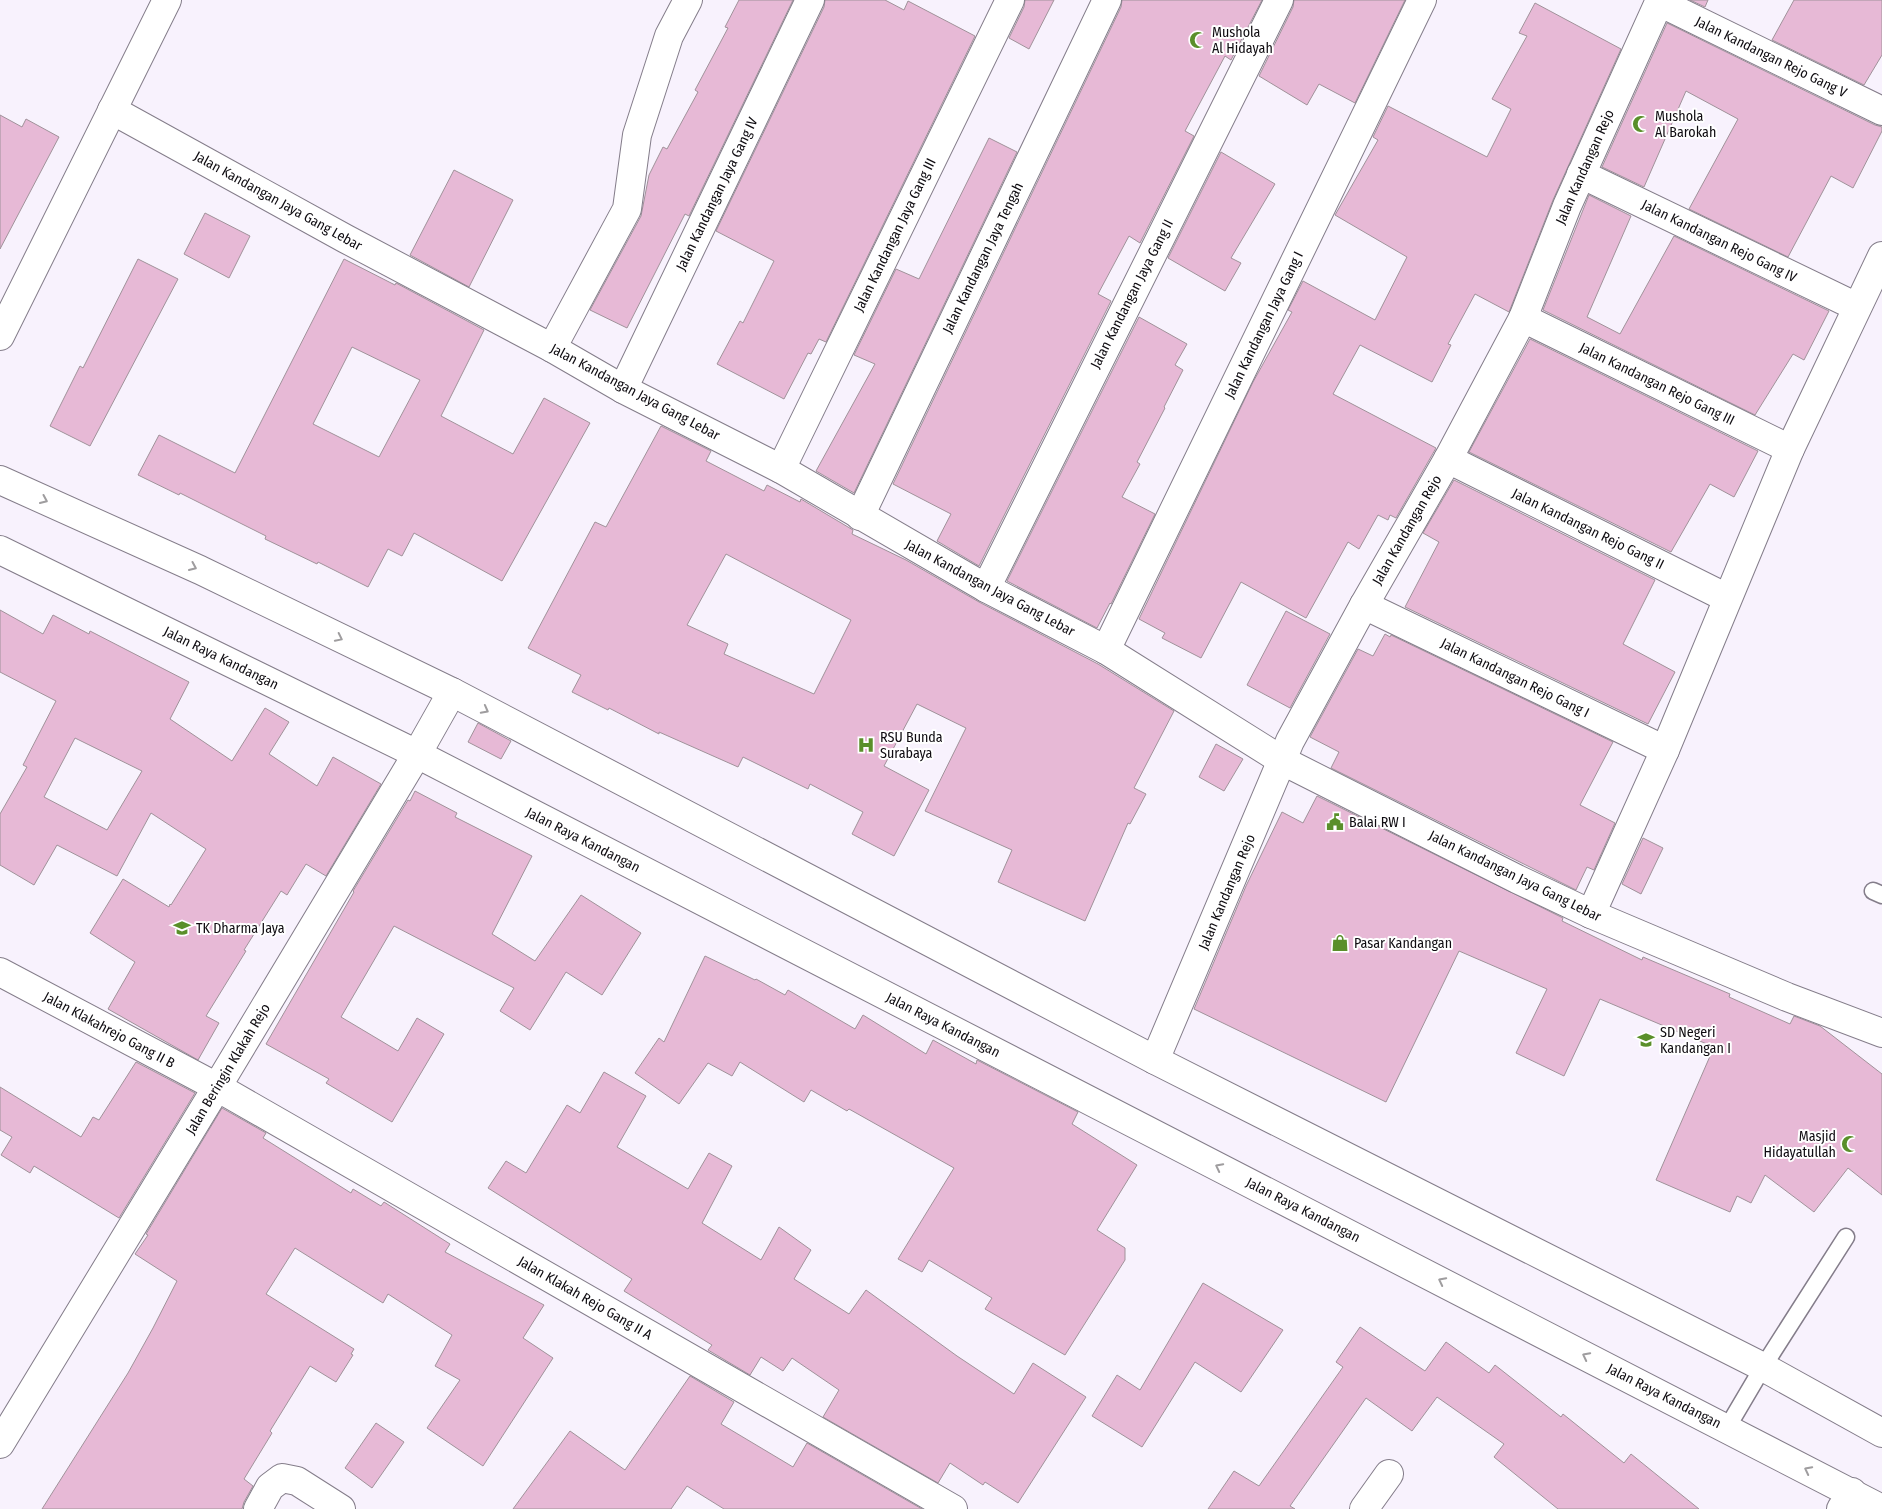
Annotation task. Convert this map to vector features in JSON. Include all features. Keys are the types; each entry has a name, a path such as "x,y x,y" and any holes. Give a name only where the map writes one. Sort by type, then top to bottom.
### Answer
{"street":[{"path":"0,336 167,0"},
{"path":"552,348 627,209 637,135 669,36 688,0"},
{"name":"Jalan Kandangan Jaya Gang IV","path":"623,389 810,0"},
{"name":"Jalan Kandangan Jaya Gang III","path":"781,469 1010,0"},
{"name":"Jalan Kandangan Jaya Tengah","path":"860,516 1107,0"},
{"name":"Jalan Kandangan Jaya Gang II","path":"986,588 1279,0"},
{"name":"Jalan Kandangan Jaya Gang I","path":"1106,650 1422,0"},
{"name":"Jalan Kandangan Rejo Gang V","path":"1660,1 1882,111"},
{"name":"Jalan Kandangan Rejo","path":"1155,1060 1290,741 1364,605 1448,459 1523,318 1581,174 1660,1"},
{"name":"Jalan Kandangan Jaya Gang Lebar","path":"112,110 346,239 552,348 623,389 781,469 986,588 1106,650 1283,761 1517,879 1591,914 1787,997 1882,1033"},
{"name":"Jalan Kandangan Rejo Gang IV","path":"1581,174 1857,307"},
{"path":"1591,914 1665,750 1790,449 1882,256"},
{"name":"Jalan Kandangan Rejo Gang III","path":"1523,318 1790,449"},
{"name":"Jalan Kandangan Rejo Gang II","path":"1448,459 1728,598"},
{"path":"0,480 200,570 452,692 1155,1060 1763,1367 1882,1432"},
{"name":"Jalan Raya Kandangan","path":"0,550 417,754 1727,1428 1846,1501 1882,1509"},
{"name":"Jalan Kandangan Rejo Gang I","path":"1364,605 1665,750"},
{"name":"Jalan Beringin Klakah Rejo","path":"0,1444 217,1087 417,754 452,692"},
{"name":"Jalan Klakahrejo Gang II B","path":"0,972 217,1087"},
{"name":"Jalan Klakah Rejo Gang II A","path":"217,1087 953,1509"},
{"path":"1364,1509 1389,1474"},
{"path":"258,1509 270,1487 282,1478 297,1481 340,1509"}],"lane":[{"path":"1727,1428 1763,1367 1846,1237"}],"building":[{"path":"739,0 793,0 689,216 685,214 627,328 590,310 641,216 649,175 663,147 667,149 698,92 695,90 728,28 725,27"},
{"path":"825,0 885,0 904,10 908,1 975,36 826,342 819,339 811,354 808,353 784,399 717,364 740,321 743,323 774,261 716,231 824,7"},
{"path":"1025,0 1054,0 1029,49 1009,38 1024,7"},
{"path":"1122,0 1262,0 1231,60 1225,56 1185,131 1194,136 1140,243 1129,236 1098,294 1111,301 979,566 937,541 951,514 893,484 1121,7"},
{"path":"1294,0 1405,0 1355,103 1319,84 1307,105 1259,76 1293,7"},
{"path":"1690,0 1708,0 1705,7"},
{"path":"1794,0 1882,0 1882,55 1864,85 1772,40"},
{"path":"1535,3 1621,49 1553,200 1509,312 1475,294 1448,344 1451,345 1432,382 1360,345 1333,394 1436,448 1396,518 1390,515 1388,520 1378,515 1359,549 1348,542 1306,618 1241,582 1201,658 1162,638 1165,633 1139,619 1253,382 1292,312 1288,310 1303,281 1375,320 1407,257 1335,215 1378,140 1373,137 1388,106 1487,157 1511,109 1492,99 1527,36 1519,33"},
{"path":"1667,23 1882,127 1882,131 1853,188 1831,176 1788,257 1689,209 1738,119 1686,91 1644,187 1602,167"},
{"path":"0,115 22,127 26,119 59,137 0,249"},
{"path":"989,138 1017,152 854,493 816,471 875,364 854,355 896,269 919,279"},
{"path":"1221,152 1275,184 1231,258 1241,263 1225,291 1168,258"},
{"path":"454,170 513,200 469,287 410,255"},
{"path":"1589,195 1631,216 1587,317 1620,334 1674,236 1829,311 1804,360 1793,354 1755,415 1543,310"},
{"path":"205,213 250,236 229,278 184,254"},
{"path":"138,259 178,279 90,446 50,426 80,366 83,368"},
{"path":"344,259 395,285 396,283 484,330 441,416 513,454 544,398 590,423 502,581 414,533 402,556 388,549 368,587 318,562 317,564 265,539 266,536 180,493 179,495 138,475 159,435 235,473","holes":["352,347 420,380 379,457 313,424"]},
{"path":"1139,317 1187,344 1175,365 1183,370 1137,462 1140,464 1122,497 1155,514 1111,604 1097,628 1007,581"},
{"path":"1530,339 1758,451 1734,497 1710,484 1671,552 1469,452"},
{"path":"661,426 711,451 706,461 764,491 767,485 800,502 801,499 853,530 852,534 906,560 979,602 1098,664 1174,711 1134,788 1146,794 1130,824 1128,823 1085,921 998,882 1012,850 925,811 966,728 917,704 884,766 929,790 894,856 852,834 863,812 810,784 808,789 743,757 738,767 659,732 659,734 609,708 608,710 572,692 581,675 528,648 595,522 606,527","holes":["726,554 851,620 814,694 724,654 728,644 687,625"]},
{"path":"1454,480 1655,580 1623,644 1675,672 1648,724 1405,607 1439,542 1423,533"},
{"path":"0,610 43,634 53,615 89,634 90,631 189,682 170,719 232,761 265,708 289,722 269,754 317,786 333,757 381,784 326,876 306,864 287,895 281,891 206,1016 219,1023 198,1060 108,1009 135,962 90,933 123,879 169,907 206,849 151,813 117,876 57,845 34,885 0,865 0,814 27,767 23,765 56,701 0,672","holes":["75,738 142,771 107,830 44,797"]},
{"path":"1286,611 1330,634 1290,708 1247,685"},
{"path":"1385,634 1390,637 1391,635 1613,742 1580,805 1615,823 1594,870 1587,867 1576,890 1331,768 1339,752 1310,737 1358,649 1373,656"},
{"path":"478,723 511,741 501,759 468,742"},
{"path":"1216,744 1243,759 1224,791 1199,777"},
{"path":"415,791 457,813 455,817 532,856 492,934 535,961 581,895 641,933 602,995 566,972 530,1030 500,1011 514,988 394,926 341,1017 398,1051 417,1018 444,1034 392,1122 326,1083 329,1079 266,1044 353,891"},
{"path":"1317,796 1563,918 1562,921 1642,960 1643,957 1730,994 1729,997 1790,1024 1794,1016 1820,1026 1882,1074 1882,1195 1848,1168 1814,1212 1765,1175 1751,1203 1737,1196 1730,1212 1656,1180 1714,1047 1600,999 1564,1076 1516,1053 1547,989 1459,951 1386,1102 1194,1009 1246,886 1282,812 1303,823"},
{"path":"1643,838 1663,848 1641,894 1622,884"},
{"path":"705,956 756,979 785,995 788,990 855,1029 863,1015 926,1054 933,1040 976,1064 977,1060 1078,1112 1072,1124 1137,1165 1097,1230 1125,1248 1125,1260 1065,1355 985,1309 992,1298 929,1260 922,1272 898,1259 954,1168 849,1109 847,1111 811,1090 804,1102 740,1062 732,1076 708,1063 679,1104 635,1073 659,1038 664,1042"},
{"path":"136,1062 195,1093 119,1218 34,1166 30,1173 1,1155 12,1137 0,1130 0,1087 81,1137 93,1117 99,1120"},
{"path":"604,1072 646,1096 617,1147 688,1189 709,1153 732,1166 702,1223 761,1260 779,1227 811,1250 794,1279 849,1314 866,1290 957,1356 1014,1394 1033,1363 1086,1397 1018,1503 985,1482 983,1485 950,1463 938,1483 823,1417 839,1390 792,1358 783,1371 761,1357 750,1375 708,1350 712,1345 624,1291 632,1279 488,1188 506,1161 526,1173 567,1105 580,1113"},
{"path":"222,1108 266,1133 263,1138 351,1193 353,1189 381,1206 384,1202 450,1244 445,1252 544,1305 523,1338 553,1358 483,1466 427,1428 460,1380 435,1366 452,1335 388,1294 383,1303 295,1248 266,1294 354,1349 351,1354 353,1355 336,1382 310,1366 270,1431 272,1433 244,1479 253,1486 242,1509 42,1509 128,1373 177,1281 135,1254"},
{"path":"1203,1283 1283,1330 1241,1392 1195,1362 1142,1447 1092,1416 1117,1375 1140,1390"},
{"path":"1360,1327 1425,1371 1446,1342 1489,1373 1495,1365 1561,1417 1563,1414 1624,1463 1631,1454 1699,1509 1558,1509 1494,1457 1504,1444 1437,1397 1412,1431 1366,1398 1290,1506 1295,1509 1208,1509 1234,1471 1259,1486 1343,1367 1336,1362"},
{"path":"690,1376 734,1402 721,1424 793,1467 807,1443 922,1509 724,1509 687,1486 671,1509 513,1509 570,1431 625,1470"},
{"path":"376,1423 404,1442 372,1488 345,1468"}],"place":[{"name":"Mushola Al Hidayah","path":"1198,40"},
{"name":"Mushola Al Barokah","path":"1641,124"},
{"name":"RSU Bunda Surabaya","path":"866,745"},
{"name":"Balai RW I","path":"1335,822"},
{"name":"TK Dharma Jaya","path":"182,928"},
{"name":"Pasar Kandangan","path":"1340,943"},
{"name":"SD Negeri Kandangan I","path":"1646,1040"},
{"name":"Masjid Hidayatullah","path":"1850,1144"}]}
